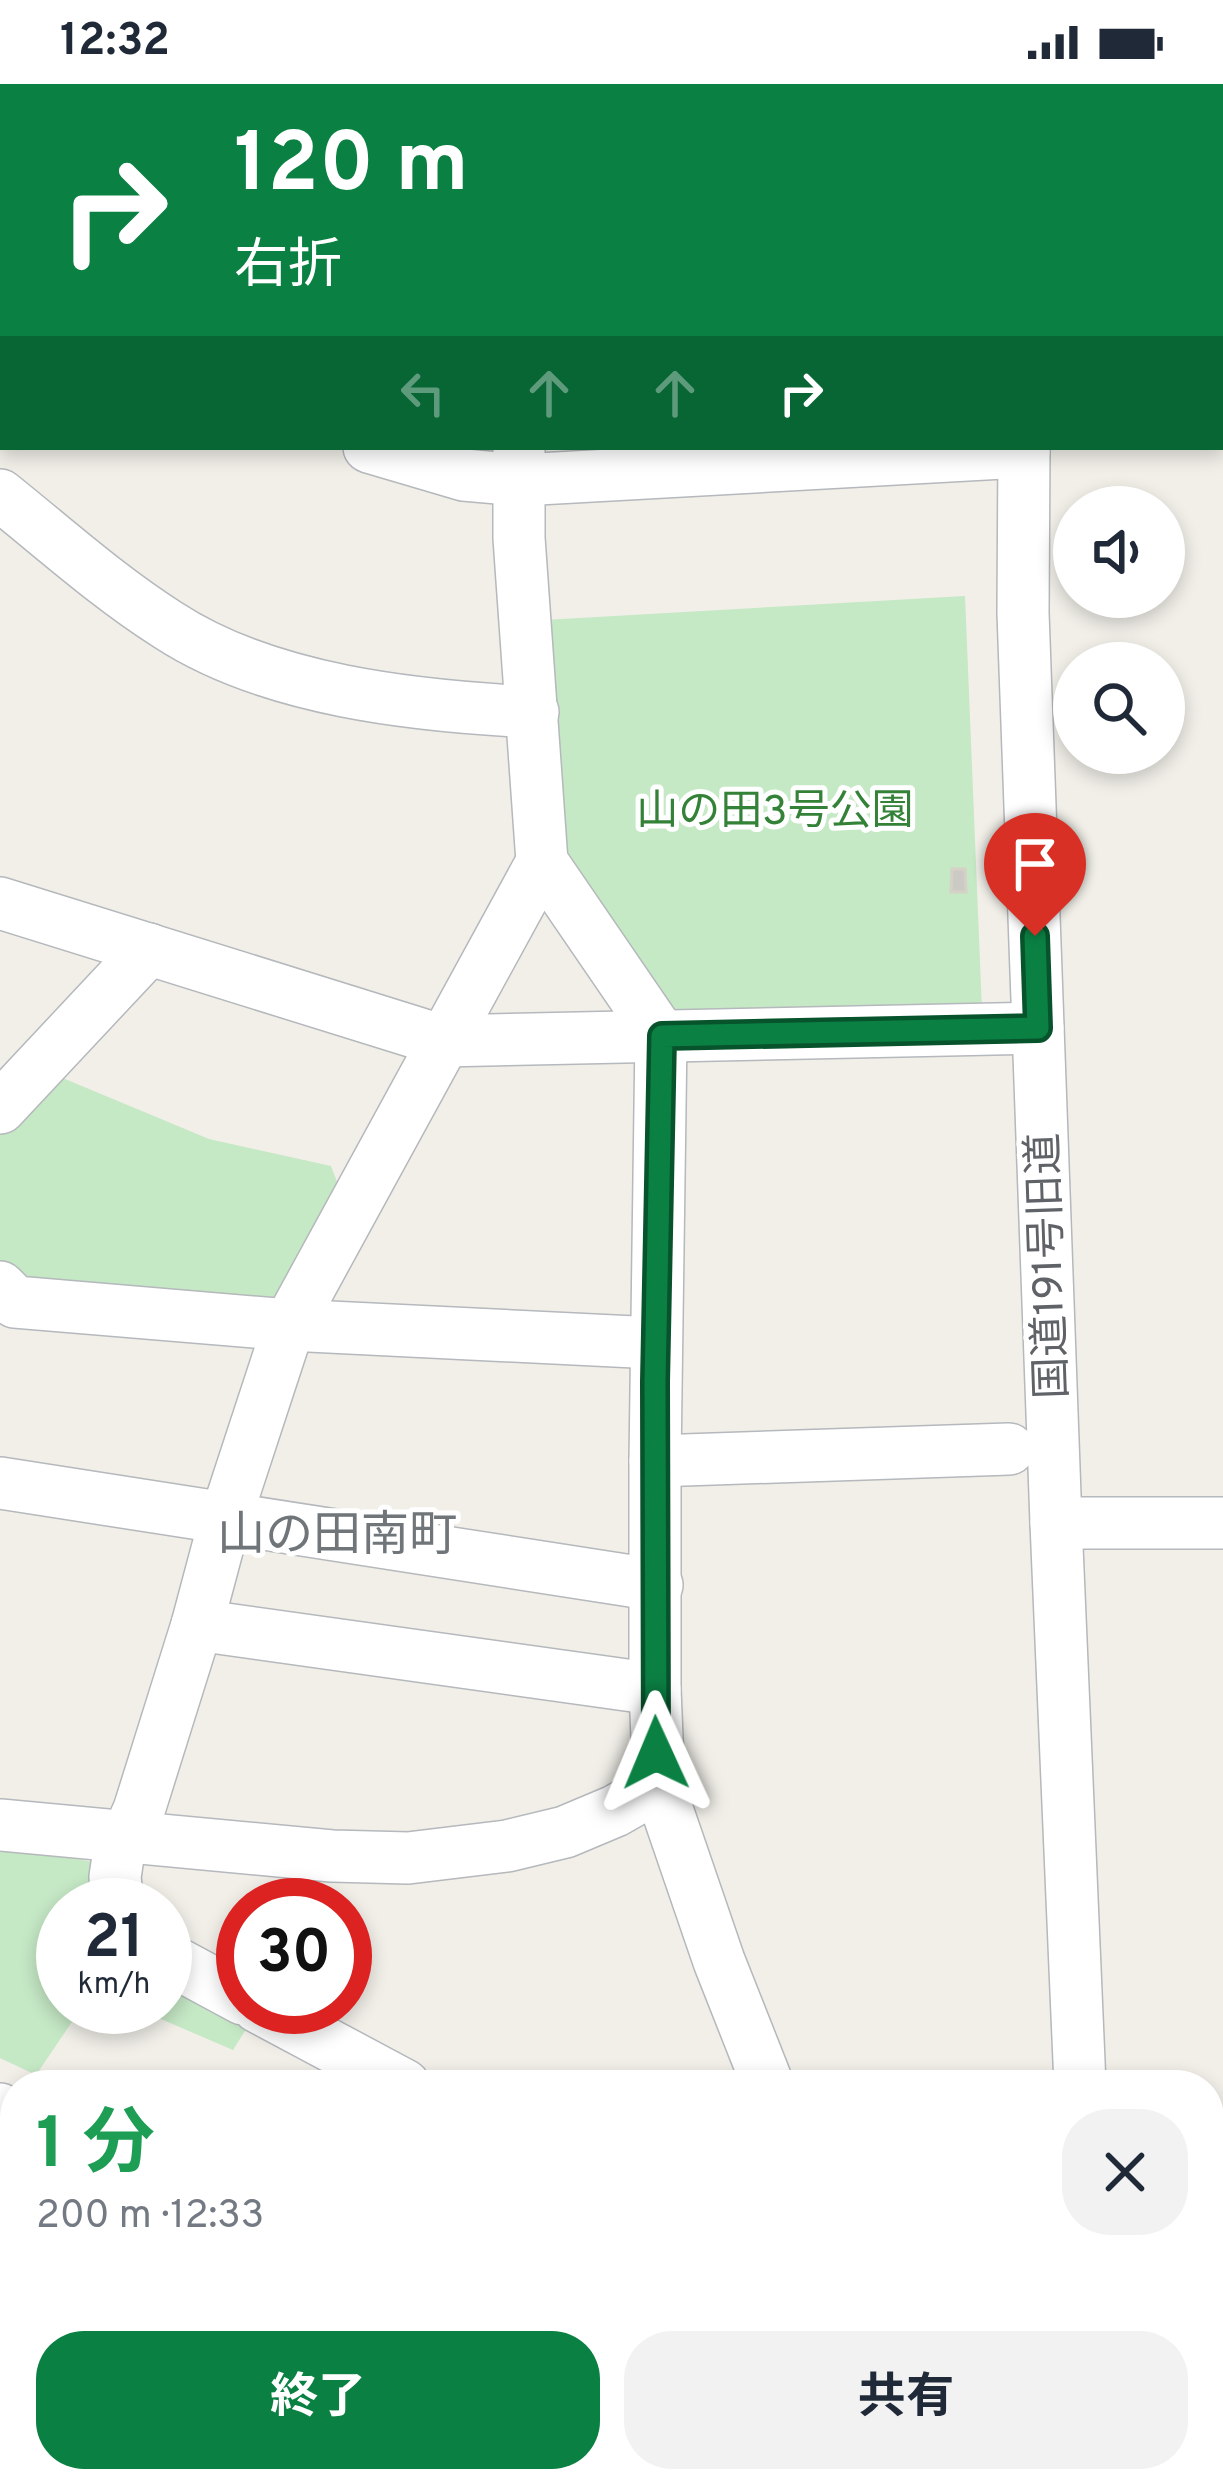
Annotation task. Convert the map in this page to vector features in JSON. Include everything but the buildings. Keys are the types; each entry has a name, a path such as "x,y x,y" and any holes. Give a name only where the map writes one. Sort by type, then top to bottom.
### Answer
{"street":[{"path":"379,450 464,475 519,463 988,450"},
{"name":"国道191号旧道","path":"1024,450 1023,613 1079,2070"},
{"path":"519,463 519,538 542,862 662,1036 655,1343 659,1786 762,2070"},
{"path":"0,495 171,628 234,658 292,678 383,698 533,712"},
{"path":"115,1878 289,1325 542,862"},
{"path":"8,916 149,949 443,1041 1038,1028"},
{"path":"0,1108 149,949"},
{"path":"0,1287 15,1302 289,1325 655,1343"},
{"path":"655,1461 1010,1449"},
{"path":"0,1484 657,1585"},
{"path":"1056,1523 1223,1523"},
{"path":"197,1625 655,1689"},
{"path":"0,1826 332,1856 408,1858 507,1846 565,1832 659,1786"},
{"path":"309,2034 376,2070"}],"green space":[{"name":"山の田3号公園","path":"965,596 982,1011 678,1018 555,846 544,620"},
{"path":"53,1074 209,1139 331,1166 337,1182 274,1304 27,1291 0,1271 0,1135"},
{"path":"0,1845 93,1862 99,1878 36,1878 36,2034 64,2034 39,2070 25,2070 0,2058"},
{"path":"192,1983 216,1997 216,2034 243,2034 233,2050 192,2032"}],"district":[{"name":"山の田南町","path":"337,1533"}],"route":[{"path":"656,1753 655,1382 662,1036 1038,1028 1035,936"}]}
